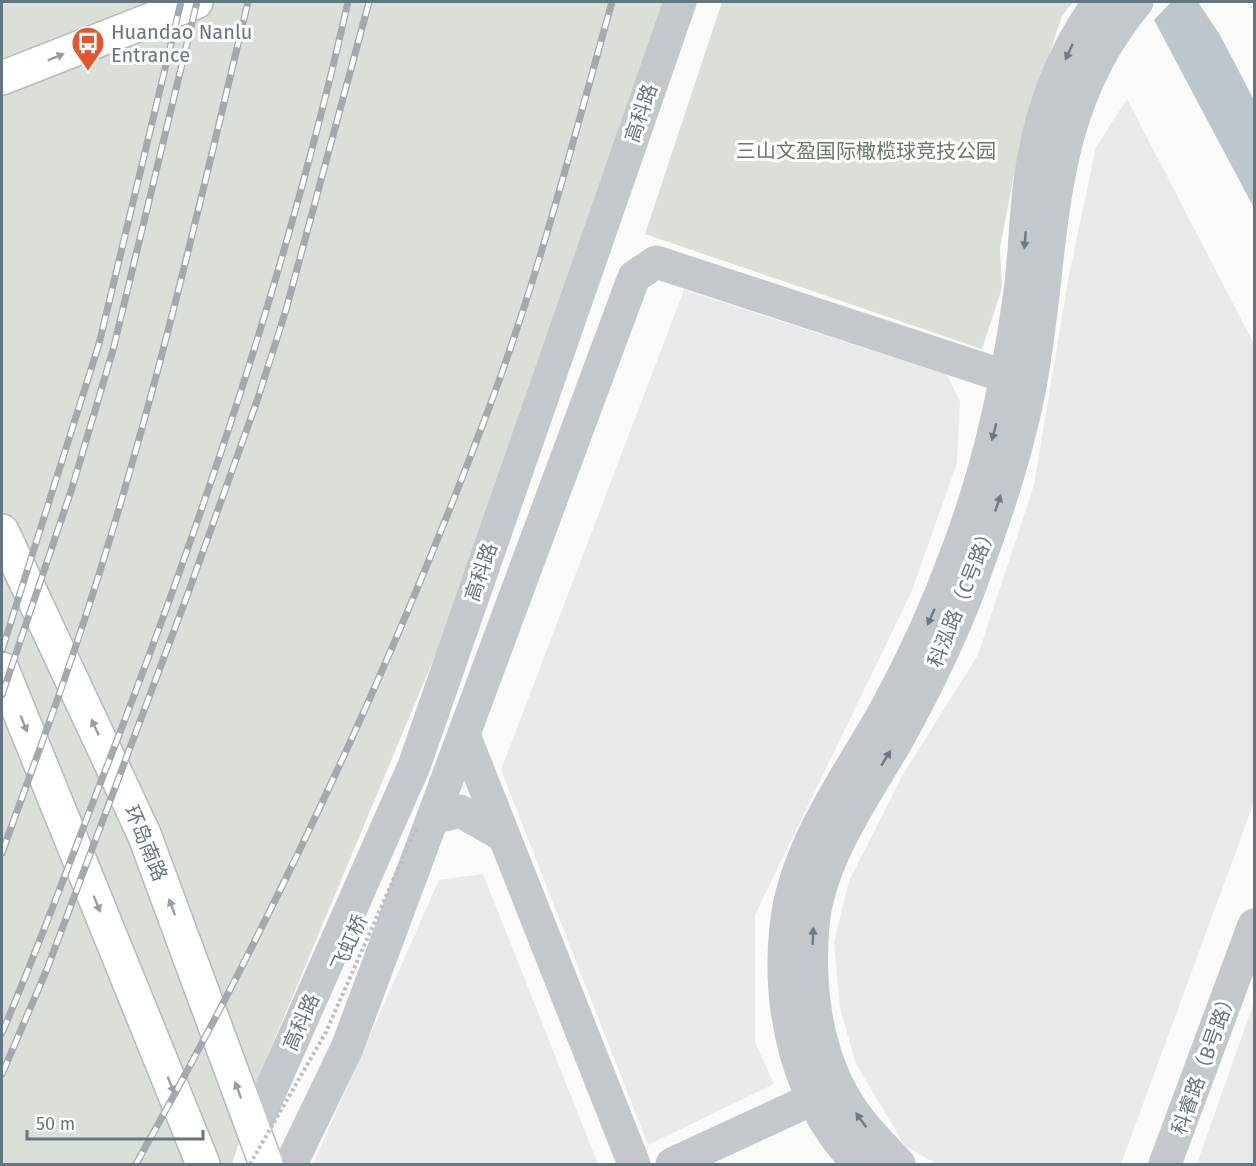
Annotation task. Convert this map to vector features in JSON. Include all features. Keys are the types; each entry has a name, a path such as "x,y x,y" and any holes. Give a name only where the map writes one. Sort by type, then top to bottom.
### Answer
{"main road":[{"path":"2,78 196,2"},
{"name":"环岛南路","path":"2,531 144,834 257,1152"},
{"path":"2,669 203,1164"}],"street":[{"name":"高科路","path":"257,1152 414,766 680,2"},
{"name":"科泓路（C号路）","path":"899,1164 872,1135 846,1101 827,1093 800,1066 784,992 786,923 794,889 809,847 888,706 934,612 977,493 1007,377 1020,294 1031,174 1039,130 1057,77 1081,27 1099,2"},
{"name":"科泓路（C号路）","path":"859,1164 834,1135 827,1093 828,1062 817,1020 812,972 813,922 824,880 846,830 899,737 940,657 968,590 1013,457 1028,396 1039,331 1051,212 1062,154 1079,103 1098,58 1137,2"},
{"path":"257,1152 295,1155 347,1048 425,822 464,735 634,278 656,262 1007,377"},
{"path":"464,735 634,1164"},
{"path":"425,822 460,811 504,836"},
{"name":"科睿路（B号路）","path":"1166,1164 1254,925"},
{"path":"672,1164 827,1093"}],"path":[{"name":"飞虹桥","path":"257,1152 326,1032 425,822"}],"shaded area":[{"path":"1171,2 1198,2 1220,35 1254,100 1254,208 1154,20"},
{"path":"1127,99 1254,344 1254,802 1121,1164 937,1164 905,1146 856,1064 840,1008 834,942 849,881 902,776 978,655 1034,485 1069,275 1096,147"},
{"path":"684,290 947,375 960,402 957,463 911,593 755,915 755,1042 774,1084 648,1145 501,770"},
{"path":"483,874 598,1164 313,1164 439,880"},
{"path":"1254,1002 1254,1164 1197,1164"}],"green space":[{"path":"2,2 663,2 516,462 268,1055 232,1164 2,1164"},
{"name":"三山文盈国际橄榄球竞技公园","path":"722,2 1073,2 1062,16 1021,138 1000,248 1002,288 982,349 645,234"}],"railway":[{"path":"2,650 99,344 181,2"},
{"path":"2,695 72,488 113,350 197,2"},
{"path":"2,853 72,657 123,495 168,331 248,2"},
{"path":"2,1033 137,688 207,494 270,299 298,201 348,2"},
{"path":"2,1074 47,969 187,596 257,401 286,310 369,2"},
{"path":"136,1164 186,1073 282,887 327,793 412,602 507,358 555,206 612,2"}],"place":[{"name":"Huandao Nanlu Entrance","path":"88,72"}]}
